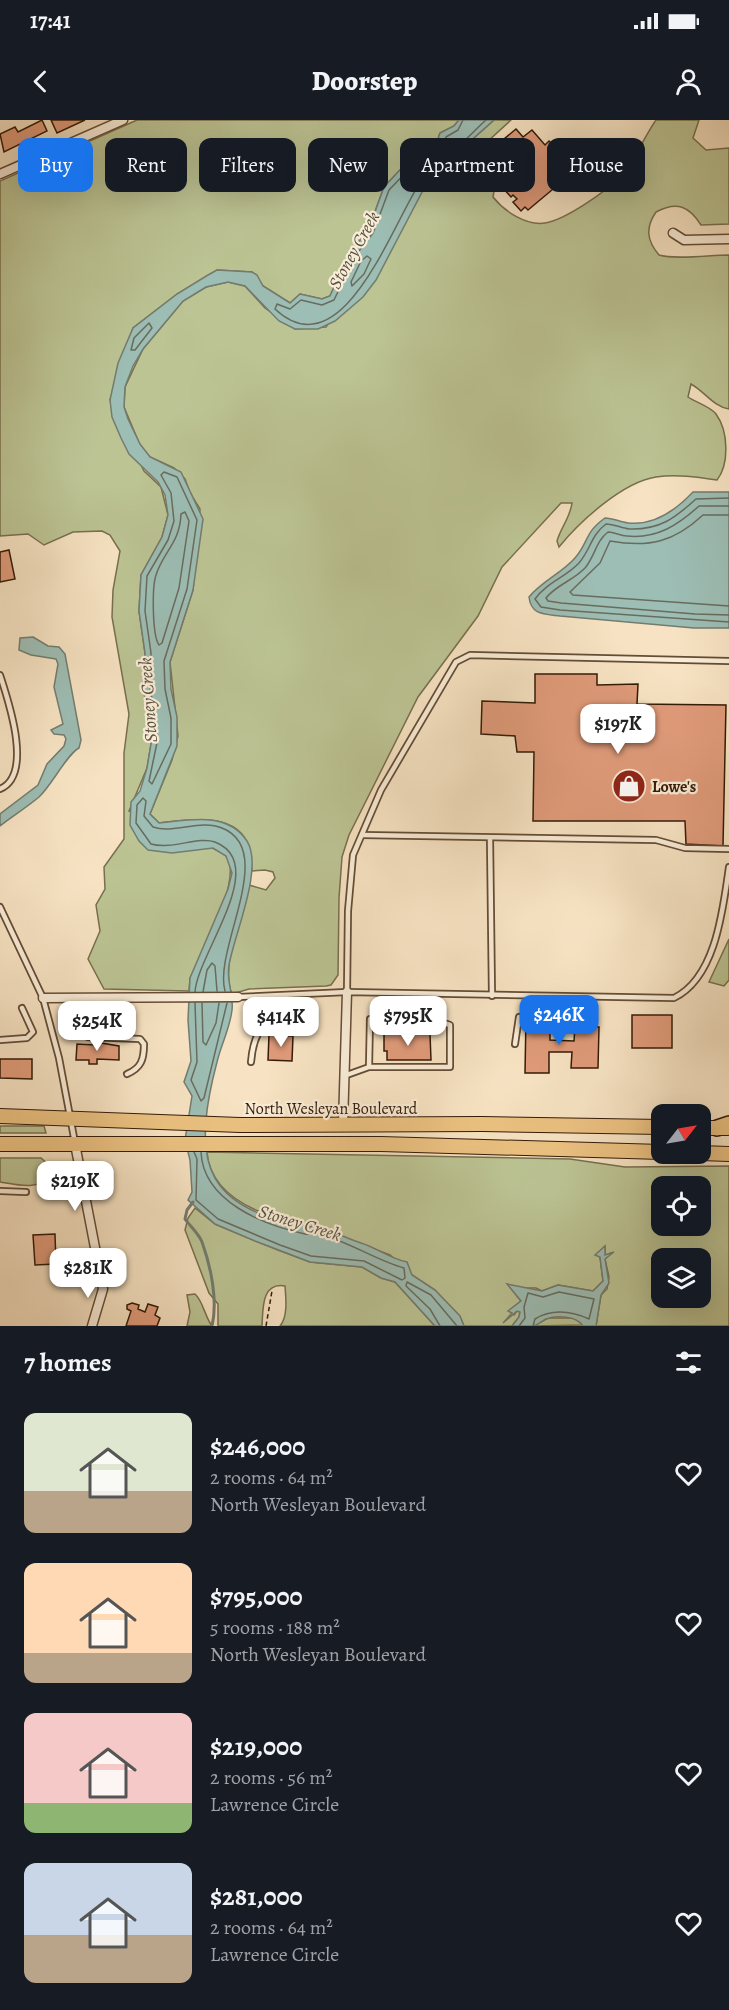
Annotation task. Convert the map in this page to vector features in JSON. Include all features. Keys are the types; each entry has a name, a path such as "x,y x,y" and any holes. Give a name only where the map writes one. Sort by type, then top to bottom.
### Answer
{"highway":[{"name":"North Wesleyan Boulevard","path":"0,1116 240,1125 482,1124 651,1127"},
{"path":"482,1124 482,1146"},
{"path":"0,1144 240,1143 482,1146 651,1152"},
{"path":"711,1153 729,1154"}],"street":[{"path":"0,174 123,120"},
{"path":"673,232 684,240 729,239"},
{"path":"343,1124 346,992"},
{"path":"43,998 238,997"},
{"path":"75,1144 103,1289 92,1326"}],"lane":[{"path":"346,992 348,911 353,855 381,790 456,662 470,654 729,661"},
{"path":"0,675 16,723 16,749 12,777 7,786 0,789"},
{"path":"362,835 656,840 685,848 729,849"},
{"path":"490,838 492,996"},
{"path":"238,997 346,992 674,998 685,992 699,975 715,942 729,867"},
{"path":"0,907 43,998 62,1073 75,1144"},
{"path":"251,1062 252,1045 260,1027 295,1002"},
{"path":"0,1040 27,1038 33,1032 22,1008"},
{"path":"515,1044 519,1017 559,1015"},
{"path":"344,1076 369,1067 450,1067 450,1025 432,1018 370,1019 369,1067"},
{"path":"78,1033 88,1037 140,1039 144,1044 142,1063 138,1069 127,1074"},
{"path":"0,1191 26,1192"}],"path":[{"path":"266,1326 272,1291"}],"green space":[{"path":"137,120 459,120 454,126 440,133 438,138 400,138 400,170 388,183 388,138 308,138 308,192 382,192 368,231 350,252 330,296 322,299 300,294 290,303 263,286 252,272 217,270 177,294 133,328 110,400 144,471 161,487 168,515 162,537 141,575 139,611 145,653 143,687 152,738 147,768 129,811 220,852 226,856 230,866 230,881 225,898 211,935 190,978 189,991 104,989 88,959 100,931 96,905 105,889 104,867 124,839 124,753 129,714 112,617 113,590 120,551 110,535 102,531 73,532 44,545 28,534 0,536 0,181 18,173 18,192 93,192 93,140"},
{"path":"494,120 511,120 491,138 474,138"},
{"path":"656,120 699,120 693,138 706,150 729,148 729,224 701,225 692,213 676,206 656,212 649,229 652,245 659,255 683,257 729,255 729,409 714,402 691,384 688,397 714,411 720,421 726,448 721,474 717,480 664,476 643,480 616,494 603,504 559,547 557,541 572,503 561,503 502,567 478,616 418,697 349,835 342,857 338,975 331,985 326,986 249,989 232,994 229,983 230,955 249,885 266,890 275,878 273,872 252,871 249,848 243,836 235,828 211,820 159,823 150,814 172,760 178,736 170,662 193,590 200,509 185,479 174,468 150,457 140,445 124,407 125,387 143,349 183,301 206,287 228,282 245,286 265,308 295,329 326,327 420,192 494,192 493,197 516,216 530,222 545,223 563,217 603,192 645,192 645,138"},
{"path":"729,939 729,980 724,986 709,982"},
{"path":"0,1126 44,1126 46,1133 0,1133"},
{"path":"207,1152 570,1159 625,1167 729,1166 729,1326 596,1326 601,1295 607,1289 609,1277 605,1259 611,1253 605,1256 605,1248 600,1257 603,1281 593,1291 558,1285 542,1291 536,1288 511,1288 521,1301 509,1311 514,1315 517,1311 520,1312 512,1326 464,1326 460,1317 435,1290 412,1275 390,1255 318,1228 297,1225 253,1209 231,1196 215,1177"},
{"path":"0,1158 41,1158 51,1167 51,1175 34,1185 0,1182"},
{"path":"195,1208 215,1224 310,1262 362,1267 381,1278 395,1282 435,1326 280,1326 285,1313 285,1286 277,1286 271,1288 265,1298 262,1326 218,1326 218,1304 209,1293 185,1230 188,1218"},
{"path":"195,1294 212,1326 187,1326 190,1312 187,1295"},
{"path":"548,1318 574,1318 583,1325 533,1326"}],"water":[{"path":"459,120 494,120 474,138 438,138 440,133 454,126"},
{"name":"Stoney Creek","path":"400,170 400,192 422,192 376,280 363,297 335,321 318,329 295,329 279,321 245,286 228,282 206,287 183,301 143,349 125,387 124,407 140,444 150,457 181,472 203,519 193,590 170,662 171,689 177,717 177,746 150,814 159,823 195,819 218,821 229,825 239,831 247,841 251,853 250,884 229,965 231,1017 210,1090 206,1121 206,1152 215,1178 224,1190 247,1208 275,1219 329,1231 407,1262 412,1275 435,1290 460,1316 464,1326 435,1326 395,1282 381,1278 362,1267 310,1262 255,1241 215,1224 188,1200 192,1192 190,1160 185,1140 192,1096 184,1082 191,1061 188,1020 190,978 228,889 232,873 226,856 213,848 172,853 148,850 139,841 130,825 131,802 140,791 152,738 143,687 145,653 139,611 141,575 162,537 168,515 165,495 158,482 129,454 112,417 110,400 118,363 133,328 177,294 217,270 252,272 257,275 263,286 290,303 300,294 322,299 330,296 350,252 368,231 382,192 388,192 388,183"},
{"path":"693,492 729,492 729,628 694,628 549,615 539,613 532,607 529,597 575,558 593,528 605,518 628,523 647,522 672,511"},
{"path":"33,637 48,646 59,647 65,654 81,740 79,748 74,751 39,797 0,826 0,814 38,785 47,764 64,746 66,739 64,735 54,734 51,730 63,724 54,687 58,664 56,659 31,655 19,650 20,638"},
{"path":"605,1246 605,1255 614,1252 605,1259 609,1283 601,1295 596,1326 583,1326 572,1318 556,1317 533,1326 512,1326 519,1317 520,1312 517,1311 503,1323 512,1313 508,1311 521,1301 507,1284 542,1291 558,1285 593,1291 603,1281 600,1257 595,1255"}],"building":[{"path":"42,120 47,131 33,138 18,138 18,145 4,152 0,134 15,127 18,132"},
{"path":"51,120 85,120 57,133"},
{"path":"516,129 523,137 532,130 545,145 547,143 547,192 550,192 528,210 525,207 521,211 513,202 517,199 507,192 535,192 535,138 505,138"},
{"path":"9,550 15,579 0,582 0,552"},
{"name":"Lowe's","path":"535,674 597,674 597,685 638,684 637,704 726,705 723,846 686,844 685,821 533,821 534,752 517,752 515,736 481,734 482,701 535,703"},
{"path":"632,1015 672,1015 672,1048 632,1048"},
{"path":"526,1017 550,1018 550,1040 574,1041 575,1026 599,1027 598,1068 571,1068 572,1052 549,1052 549,1073 525,1073"},
{"path":"384,1034 430,1034 431,1060 387,1060 387,1051 384,1051"},
{"path":"269,1035 293,1036 292,1061 268,1060"},
{"path":"95,1042 119,1046 119,1060 97,1059 97,1064 89,1064 89,1060 76,1060 77,1044 95,1045"},
{"path":"0,1059 32,1059 32,1079 0,1078"},
{"path":"55,1234 56,1264 35,1265 33,1235"},
{"path":"132,1303 139,1305 138,1309 145,1312 148,1304 158,1307 155,1315 160,1318 157,1326 126,1326 131,1311 127,1309 127,1305"}],"waterway":[{"path":"193,1202 187,1210 185,1219 201,1239 208,1262 214,1295 212,1326"}],"place":[{"name":"Lowe's","path":"629,786"}]}
